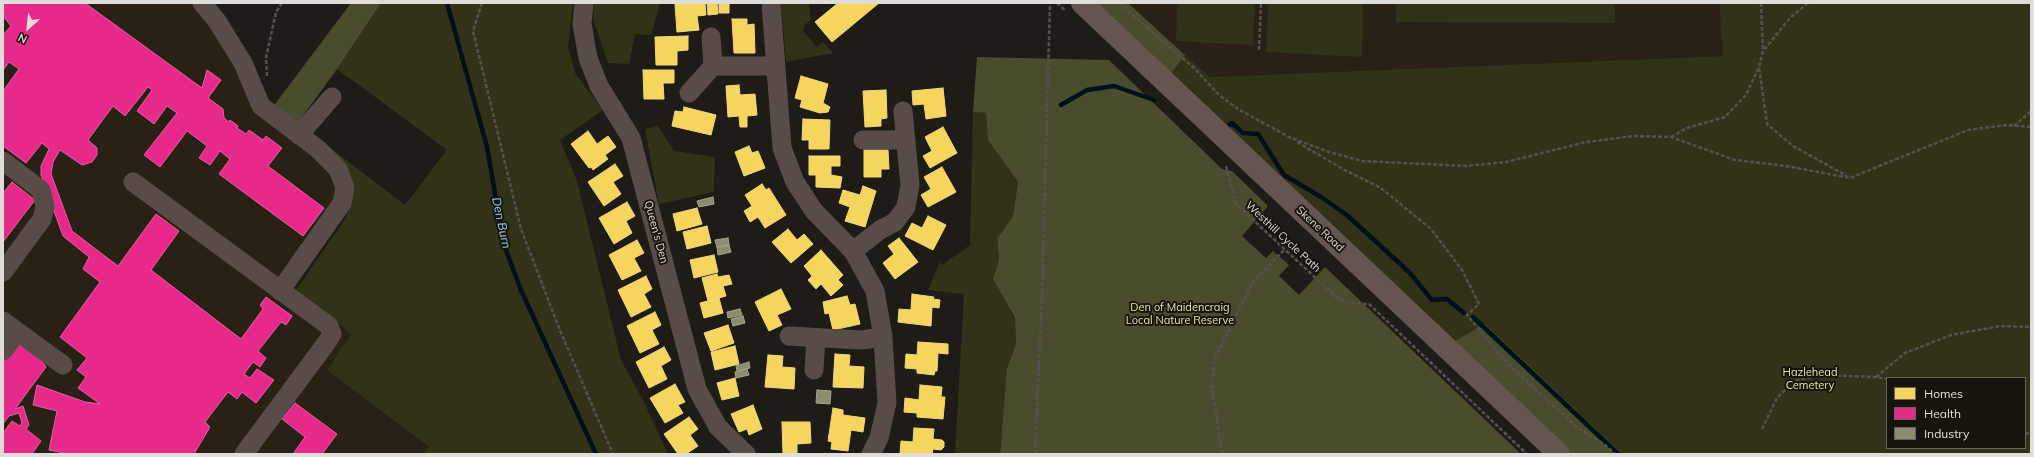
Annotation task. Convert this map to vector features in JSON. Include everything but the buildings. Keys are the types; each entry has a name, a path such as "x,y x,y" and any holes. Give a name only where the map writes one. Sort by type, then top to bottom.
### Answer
{"main road":[{"name":"Skene Road","path":"1076,9 1559,454"}],"street":[{"path":"202,3 217,21 243,63 261,106 318,149 338,169 345,188 342,203 280,291"},
{"name":"Queen's Den","path":"584,3 582,24 588,58 599,86 630,138 697,390 718,427 746,454"},
{"path":"772,3 782,148 795,182 814,211 853,251 874,291 883,337 887,403 879,438 871,454"},
{"path":"689,93 713,66 711,37"},
{"path":"713,66 776,66"},
{"path":"299,134 332,98"},
{"path":"853,251 880,230 895,222 906,207 910,185 903,111"},
{"path":"863,140 905,140"},
{"path":"3,162 41,190 45,206 42,219 3,272"},
{"path":"133,182 329,326 332,334 244,454"},
{"path":"3,351 10,327 63,365"},
{"path":"789,336 861,340 883,337"},
{"path":"814,370 816,338"}],"path":[{"path":"267,81 266,58 276,12 282,3"},
{"path":"482,3 473,31 521,229 559,328 613,454"},
{"path":"1035,454 1042,294 1050,3"},
{"path":"1058,3 1076,9"},
{"path":"1119,3 1195,69 1219,95 1238,108 1343,169 1381,188 1431,228 1462,270 1479,304 1467,315 1509,365 1577,427 1605,445 1615,454"},
{"path":"1259,50 1261,3"},
{"path":"1761,3 1764,52"},
{"path":"1671,137 1688,128 1725,117 1746,95 1764,52 1790,18 1808,3"},
{"path":"1759,67 1767,124 1793,146 1850,178"},
{"path":"2014,126 2031,111"},
{"path":"1289,137 1329,152 1362,161 1467,166 1506,162 1586,142 1633,136 1671,137 1735,160 1786,166 1850,178 1968,130 2006,125 2031,127"},
{"name":"Westhill Cycle Path","path":"1222,162 1228,168 1236,204 1336,297 1350,303 1369,304 1527,454"},
{"path":"1222,454 1212,385 1215,358 1254,281 1285,248"},
{"path":"1876,377 1905,353 1951,335 2001,326 2031,327"},
{"path":"1762,429 1777,398 1794,381 1819,375 1876,377 1886,379"}],"shaded area":[{"path":"3,3 209,3 264,107 299,135 344,192 289,283 351,334 327,370 429,447 423,454 3,454"},
{"path":"1128,3 1719,3 1724,56 1209,77"}],"green space":[{"path":"351,3 381,3 337,69 297,124 269,112"},
{"path":"381,3 573,3 568,47 575,73 603,110 560,140 577,181 621,360 644,402 668,454 423,454 429,447 327,370 351,334 296,290 346,218 352,196 316,137 405,205 447,150 337,69"},
{"path":"594,3 660,3 651,35 635,34 629,64 608,63 593,19"},
{"path":"781,3 809,3 811,19 805,25 803,31 817,47 823,42 833,53 786,62"},
{"path":"1094,3 1128,3 1185,55 1171,74"},
{"path":"1177,3 1255,3 1253,45 1176,41"},
{"path":"1268,3 1363,3 1362,57 1266,52"},
{"path":"1396,3 1615,3 1615,23 1396,22"},
{"name":"Hazlehead Cemetery","path":"1719,3 2031,3 2031,454 1622,454 1485,325 1453,342 1171,74 1185,55 1210,77 1723,56"},
{"name":"Den of Maidencraig Local Nature Reserve","path":"977,57 1109,60 1222,169 1232,171 1268,206 1242,236 1266,258 1273,251 1289,265 1279,276 1299,295 1325,267 1521,454 1000,454 1007,368 1016,344 1015,318 993,279 999,260 997,239 1013,216 1018,182 988,140 986,113 973,112"},
{"path":"973,112 986,113 988,140 1018,182 1013,216 997,239 999,260 993,279 1015,319 1016,344 1007,368 1000,454 955,454 964,294 928,290 940,262 942,265 970,245"},
{"path":"658,126 674,151 715,157 714,192 659,204 645,129"},
{"path":"1485,324 1622,454 1571,454 1453,342"}],"waterway":[{"name":"Den Burn","path":"447,3 487,147 504,245 521,290 596,454"},
{"path":"1061,105 1087,90 1114,86 1154,100"},
{"path":"1224,128 1232,123 1243,133 1258,134 1284,175 1321,197 1348,216 1410,273 1432,300 1447,299 1464,313"},
{"path":"1473,317 1618,454"}]}
